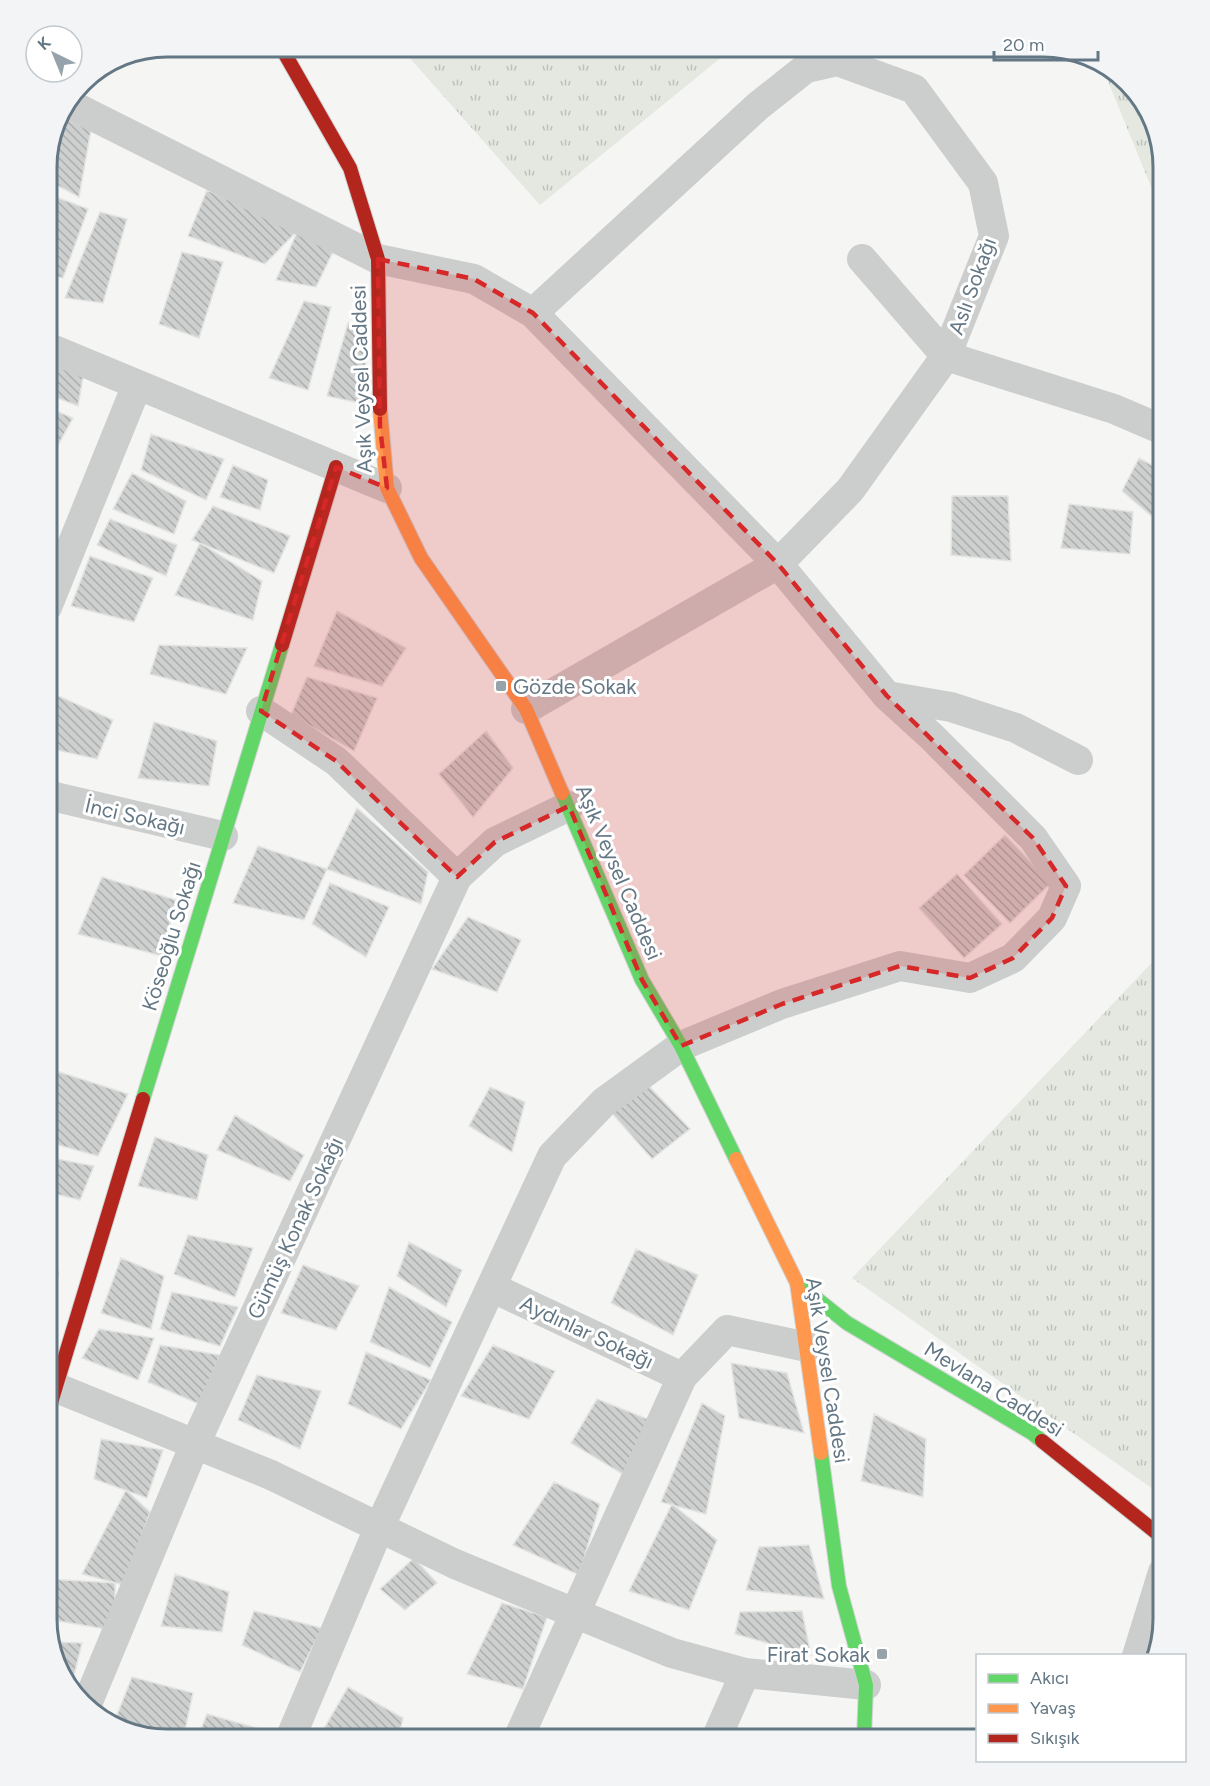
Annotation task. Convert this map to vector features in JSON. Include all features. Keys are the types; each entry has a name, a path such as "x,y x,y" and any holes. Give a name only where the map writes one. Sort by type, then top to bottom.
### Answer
{"street":[{"name":"Aşık Veysel Caddesi","path":"287,57 350,168 378,259 380,426 387,488 421,558 526,709 642,980 681,1046 797,1282 839,1586 866,1685 864,1729"},
{"name":"Aslı Sokağı","path":"526,709 778,564 850,490 946,356 994,236 982,183 914,89 837,61 806,68 758,106 533,313"},
{"path":"75,107 378,259 474,279 533,313 778,564 888,696 1033,838 1066,886 1052,918 1013,958 970,978 900,966 782,1004 681,1046 603,1102 552,1156 380,1528 294,1729"},
{"path":"862,259 946,356 1114,409 1153,425"},
{"path":"57,351 387,488"},
{"path":"57,583 138,385"},
{"name":"Köseoğlu Sokağı","path":"57,1366 336,467"},
{"path":"888,696 951,708 1016,728 1078,760"},
{"path":"261,711 336,761 457,876"},
{"name":"İnci Sokağı","path":"57,797 223,837"},
{"name":"Gümüş Konak Sokağı","path":"90,1698 195,1444 457,876 495,842 568,806"},
{"name":"Mevlana Caddesi","path":"797,1282 847,1323 1032,1433 1153,1529"},
{"name":"Aydınlar Sokağı","path":"491,1287 682,1377"},
{"path":"522,1729 682,1377 727,1330 807,1347"},
{"path":"57,1387 271,1475 455,1564 672,1653 745,1673 866,1685"},
{"path":"1138,1654 1153,1606"},
{"path":"720,1729 745,1673"}],"highlighted area":[{"path":"378,259 474,279 533,313 778,564 887,696 1033,838 1066,886 1052,918 1013,958 970,978 900,966 782,1004 681,1046 642,980 569,806 495,842 457,877 336,761 261,711 336,467 387,488 380,426"}],"green space":[{"path":"409,57 722,57 540,205"},
{"path":"1106,77 1130,100 1145,125 1152,152 1153,191"},
{"path":"1153,962 1153,1489 852,1278"}],"building":[{"path":"67,120 91,130 79,197 57,185 58,152"},
{"path":"207,190 298,230 265,264 188,236"},
{"path":"57,197 88,209 63,278 57,277"},
{"path":"100,212 127,219 103,303 65,298"},
{"path":"298,230 333,252 316,287 276,280"},
{"path":"182,252 223,262 199,338 159,324"},
{"path":"304,301 331,307 308,390 269,378"},
{"path":"348,323 367,329 364,404 327,396"},
{"path":"57,361 84,372 78,406 57,398"},
{"path":"57,411 73,418 57,447"},
{"path":"151,434 224,459 206,500 141,470"},
{"path":"1139,458 1153,466 1153,517 1122,491"},
{"path":"233,465 268,480 260,510 220,497"},
{"path":"132,473 186,501 174,534 113,509"},
{"path":"952,496 1008,496 1011,561 951,555"},
{"path":"1069,504 1133,512 1130,554 1061,548"},
{"path":"213,506 290,536 274,573 192,540"},
{"path":"110,519 177,545 166,576 97,545"},
{"path":"200,543 262,581 253,620 175,595"},
{"path":"90,556 153,578 134,622 71,606"},
{"path":"337,611 406,648 382,686 314,666"},
{"path":"159,645 247,648 226,694 150,674"},
{"path":"307,677 377,698 354,751 291,715"},
{"path":"57,695 113,720 97,759 57,750"},
{"path":"154,722 217,741 209,786 138,778"},
{"path":"486,731 513,768 473,817 439,774"},
{"path":"357,808 428,872 421,904 327,869"},
{"path":"1005,835 1051,883 1010,923 964,875"},
{"path":"258,846 327,869 304,920 233,903"},
{"path":"957,874 1002,924 964,958 919,908"},
{"path":"102,877 176,900 162,956 78,934"},
{"path":"330,883 389,907 366,957 312,924"},
{"path":"468,917 521,940 497,992 432,969"},
{"path":"57,1071 128,1094 98,1156 57,1145"},
{"path":"648,1085 690,1129 652,1159 610,1111"},
{"path":"490,1087 525,1102 512,1152 469,1126"},
{"path":"235,1115 304,1155 290,1181 217,1150"},
{"path":"155,1137 208,1155 197,1200 138,1186"},
{"path":"57,1159 94,1166 80,1200 57,1194"},
{"path":"188,1235 253,1248 235,1297 174,1274"},
{"path":"409,1242 462,1270 446,1307 397,1276"},
{"path":"636,1249 698,1275 673,1335 611,1303"},
{"path":"121,1258 164,1276 151,1329 101,1313"},
{"path":"303,1265 359,1286 336,1330 281,1313"},
{"path":"389,1287 452,1322 430,1368 370,1342"},
{"path":"172,1292 238,1307 220,1346 160,1329"},
{"path":"99,1329 154,1338 138,1380 82,1358"},
{"path":"160,1345 220,1355 199,1404 148,1382"},
{"path":"493,1345 555,1371 529,1419 461,1396"},
{"path":"366,1352 431,1380 401,1429 348,1404"},
{"path":"731,1363 787,1373 804,1433 739,1418"},
{"path":"257,1375 321,1391 300,1449 238,1420"},
{"path":"597,1399 650,1420 624,1475 571,1443"},
{"path":"702,1403 725,1416 706,1514 661,1502"},
{"path":"874,1414 926,1439 923,1497 861,1481"},
{"path":"101,1439 163,1450 147,1498 94,1479"},
{"path":"554,1482 600,1504 579,1575 513,1545"},
{"path":"126,1490 150,1512 124,1585 82,1574"},
{"path":"672,1504 717,1540 689,1610 629,1591"},
{"path":"809,1545 824,1599 746,1590 759,1547"},
{"path":"414,1558 437,1583 405,1610 380,1589"},
{"path":"175,1574 229,1592 222,1632 161,1626"},
{"path":"57,1580 115,1583 115,1637 105,1629 57,1621"},
{"path":"502,1603 547,1617 523,1689 467,1674"},
{"path":"254,1611 322,1628 300,1672 242,1645"},
{"path":"802,1611 811,1655 735,1634 740,1612"},
{"path":"60,1642 82,1643 74,1677 65,1661"},
{"path":"132,1677 193,1693 185,1729 145,1727 116,1716"},
{"path":"348,1687 403,1718 400,1729 324,1729"},
{"path":"207,1714 260,1729 201,1729"}],"traffic: fast":[{"path":"143,1099 282,645"},
{"path":"562,793 642,980 681,1046 736,1159"},
{"path":"797,1283 847,1323 1042,1441"},
{"path":"821,1453 839,1586 866,1685 864,1729"}],"traffic: slow":[{"path":"380,409 387,488 421,558 526,709 562,793"},
{"path":"736,1159 797,1283 821,1453"}],"traffic: jam":[{"path":"287,57 350,168 378,259 380,409"},
{"path":"282,645 336,467"},
{"path":"57,1383 143,1099"},
{"path":"1042,1441 1153,1530"}],"place":[{"name":"Gözde Sokak","path":"501,686"},
{"name":"Firat Sokak","path":"882,1654"}]}
